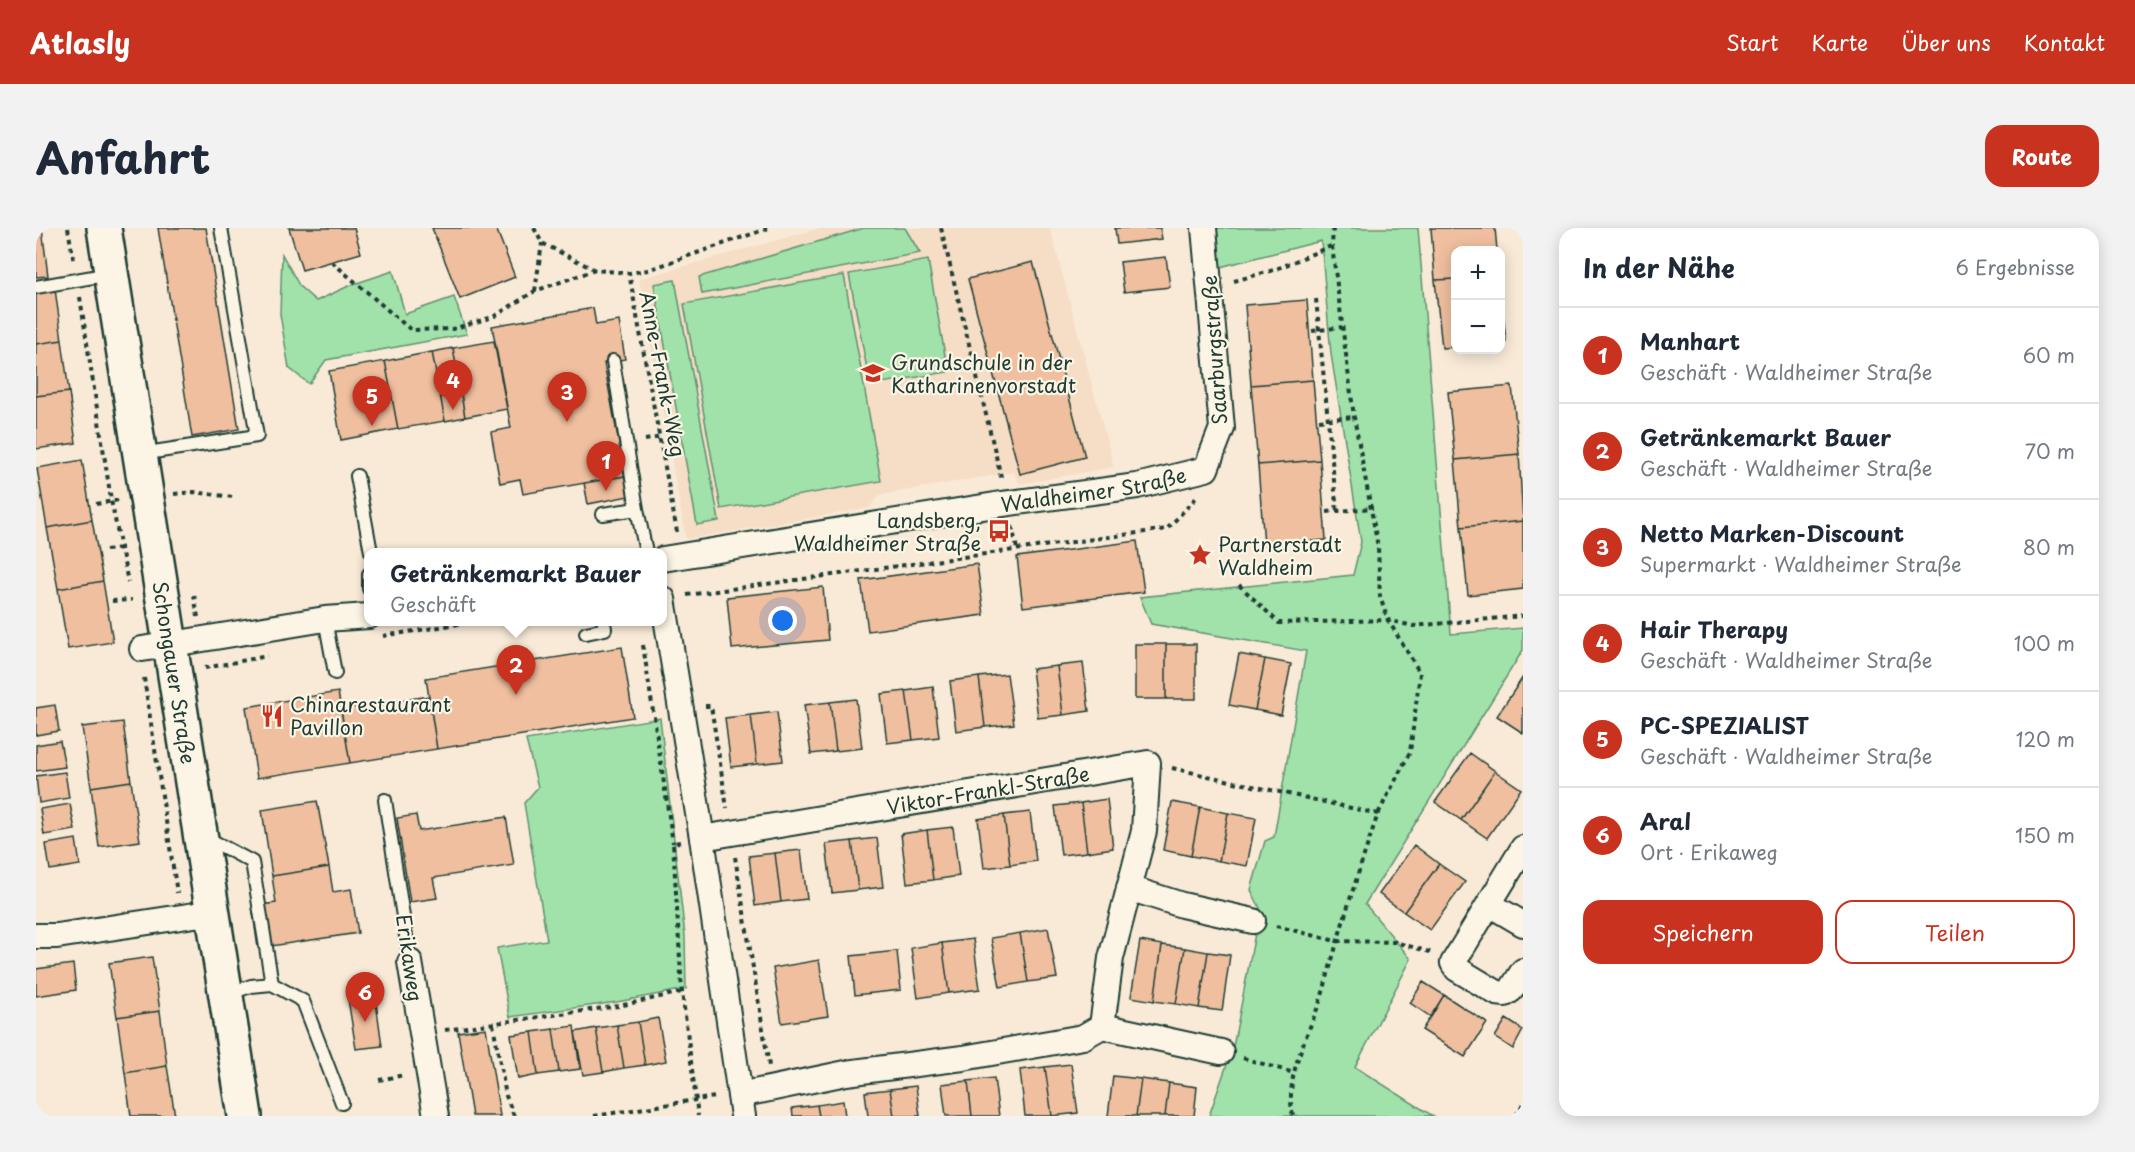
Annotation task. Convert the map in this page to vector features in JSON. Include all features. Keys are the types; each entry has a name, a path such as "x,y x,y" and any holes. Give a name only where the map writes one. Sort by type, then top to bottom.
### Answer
{"main road":[{"name":"Schongauer Straße","path":"104,228 140,454 156,647 201,835 245,1116"}],"street":[{"name":"Saarburgstraße","path":"1204,228 1222,428 1206,469"},
{"name":"Waldheimer Straße","path":"672,558 995,505 1137,486 1206,469"},
{"path":"673,597 702,838 741,1105 846,1073 963,1058 1083,1037 1102,1026 1221,1052"},
{"path":"156,647 325,619 364,616"},
{"path":"1102,1026 1111,958 1144,831 1148,763"},
{"name":"Viktor-Frankl-Straße","path":"702,838 1148,763"},
{"path":"1523,848 1453,963 1457,969 1497,993 1505,994 1511,990 1523,971"},
{"path":"1130,888 1182,905 1253,921"},
{"path":"1489,904 1523,924"},
{"path":"36,936 57,936 214,912"},
{"name":"Erikaweg","path":"410,962 436,1116"}],"lane":[{"path":"140,454 257,436 221,228"},
{"path":"36,287 111,274"},
{"path":"613,361 645,548"},
{"path":"357,476 370,548"},
{"path":"603,514 637,509"},
{"path":"325,619 335,673"},
{"path":"586,633 605,629 605,626"},
{"name":"Erikaweg","path":"386,800 410,962"},
{"path":"201,835 252,862 272,984"},
{"path":"226,995 250,986 272,984 303,1001 342,1103"}],"path":[{"path":"534,228 542,243 595,270 629,273"},
{"name":"Anne-Frank-Weg","path":"672,558 629,273 648,270 770,228"},
{"path":"941,228 1001,475"},
{"path":"1293,1116 1290,1103 1294,1073 1323,991 1336,941 1378,814 1410,752 1420,673 1388,620 1380,597 1378,548 1373,508 1354,417 1332,246 1333,228"},
{"path":"535,291 542,243"},
{"path":"1209,282 1227,282 1274,270 1332,246"},
{"path":"332,261 411,330 452,329 493,317 535,291 595,270"},
{"path":"1316,299 1337,512"},
{"path":"1312,331 1342,327"},
{"path":"1319,420 1354,417"},
{"path":"673,597 1167,529 1197,497"},
{"path":"96,504 111,500"},
{"path":"1327,512 1373,508"},
{"path":"106,550 121,548"},
{"path":"1239,585 1279,623 1388,620 1413,626 1523,616"},
{"path":"112,601 132,600"},
{"path":"642,633 673,843 682,992 694,1100 698,1116"},
{"path":"1148,763 1378,814"},
{"path":"673,843 702,838"},
{"path":"1253,921 1336,941 1395,942 1433,953 1453,963"},
{"path":"421,1034 619,1006 682,992"},
{"path":"493,1023 506,1096 514,1116"},
{"path":"1221,1052 1294,1073"},
{"path":"594,1116 694,1100"},
{"path":"1516,1116 1523,1104"}],"shaded area":[{"name":"Grundschule in der Katharinenvorstadt","path":"820,228 1050,228 1114,467 1020,484 1013,472 880,495 869,508 686,539 639,279"}],"green space":[{"path":"864,228 905,228 920,253 702,294 699,277"},
{"path":"1217,228 1418,228 1451,634 1523,628 1523,650 1365,904 1411,959 1355,1067 1433,1116 1209,1116 1233,1047 1260,908 1251,890 1265,841 1274,837 1306,651 1151,624 1140,597 1353,575 1361,542 1331,354 1321,241 1220,267"},
{"path":"282,254 300,287 316,301 351,285 393,271 405,314 454,297 467,334 326,360 309,384 289,368 280,314"},
{"path":"928,260 948,372 870,385 849,274"},
{"path":"844,275 881,481 721,509 684,304"},
{"path":"675,280 719,521 697,525 654,284"},
{"path":"660,718 685,936 686,989 617,1002 510,1017 497,948 547,940 524,803 538,787 526,740"}],"building":[{"path":"36,228 42,228 48,276 36,277"},
{"path":"158,228 206,228 239,429 192,437"},
{"path":"289,228 354,228 361,253 302,270"},
{"path":"432,228 496,228 515,277 460,299"},
{"path":"1115,228 1160,228 1162,239 1117,244"},
{"path":"1431,228 1495,228 1497,246 1451,246 1451,279 1435,280"},
{"path":"1166,257 1170,287 1124,292 1120,262"},
{"path":"1033,262 1085,457 1020,474 968,279"},
{"path":"1451,279 1451,347 1442,348 1435,280"},
{"path":"55,289 62,340 36,344 36,292"},
{"path":"1307,300 1313,380 1251,385 1245,305"},
{"path":"593,308 596,325 619,321 625,359 604,363 625,476 523,494 520,479 500,483 491,432 511,428 492,326"},
{"path":"62,340 69,392 36,396 36,344"},
{"path":"494,341 507,409 465,417 453,348"},
{"path":"453,348 465,417 445,421 432,352"},
{"path":"432,352 445,421 398,429 385,361"},
{"path":"385,361 398,429 341,440 329,371"},
{"path":"1313,380 1320,460 1258,465 1251,385"},
{"path":"1512,386 1519,454 1455,460 1448,392"},
{"path":"69,392 76,443 36,449 36,396"},
{"path":"1519,454 1523,521 1461,527 1455,460"},
{"path":"82,460 92,520 47,528 37,468"},
{"path":"1320,460 1326,540 1264,545 1258,465"},
{"path":"625,476 629,496 588,504 584,483"},
{"path":"92,520 103,581 58,589 47,528"},
{"path":"1523,521 1523,589 1468,595 1461,527"},
{"path":"1137,541 1144,592 1023,607 1017,557"},
{"path":"977,564 984,615 868,631 861,580"},
{"path":"103,581 113,642 68,649 58,589"},
{"path":"823,587 828,640 732,649 727,597"},
{"path":"1135,644 1166,644 1166,699 1135,699"},
{"path":"1166,644 1196,644 1196,699 1166,699"},
{"path":"622,647 633,717 437,749 426,678"},
{"path":"1239,654 1265,659 1255,710 1229,705"},
{"path":"1265,659 1291,664 1281,715 1255,710"},
{"path":"1083,663 1089,711 1063,715 1057,666"},
{"path":"1057,666 1063,715 1038,718 1032,669"},
{"path":"1007,674 1014,724 985,727 979,677"},
{"path":"979,677 985,727 956,731 950,681"},
{"path":"1523,677 1523,733 1497,716"},
{"path":"933,687 939,737 913,740 906,691"},
{"path":"906,691 913,740 887,743 881,694"},
{"path":"338,692 350,763 257,778 246,707"},
{"path":"429,696 437,749 350,763 341,709"},
{"path":"856,699 862,748 836,751 830,702"},
{"path":"830,702 836,751 811,754 804,705"},
{"path":"55,705 59,731 36,735 36,708"},
{"path":"777,712 783,761 757,764 751,715"},
{"path":"751,715 757,764 731,767 725,718"},
{"path":"123,722 131,781 91,787 82,727"},
{"path":"60,741 65,767 36,771 36,745"},
{"path":"1470,753 1495,771 1461,820 1435,802"},
{"path":"1495,771 1521,789 1487,838 1461,820"},
{"path":"65,772 69,798 39,803 36,776"},
{"path":"131,781 140,841 99,847 91,787"},
{"path":"1107,799 1113,848 1087,852 1081,803"},
{"path":"317,801 329,867 272,876 262,810"},
{"path":"1172,802 1200,807 1191,856 1163,850"},
{"path":"1081,803 1087,852 1061,855 1055,806"},
{"path":"70,804 75,830 44,835 40,809"},
{"path":"1200,807 1228,813 1219,861 1191,856"},
{"path":"1030,812 1036,861 1010,865 1004,815"},
{"path":"1228,813 1256,818 1247,866 1219,861"},
{"path":"416,815 419,831 506,817 514,865 433,878 437,898 410,902 397,818"},
{"path":"1004,815 1010,865 984,868 978,819"},
{"path":"953,827 959,876 933,880 927,830"},
{"path":"927,830 933,880 907,883 901,834"},
{"path":"877,838 883,887 858,890 852,841"},
{"path":"76,839 80,865 50,870 46,844"},
{"path":"852,841 858,890 832,893 826,844"},
{"path":"1414,845 1439,864 1404,912 1379,894"},
{"path":"801,850 807,899 781,902 775,853"},
{"path":"775,853 781,902 755,906 749,856"},
{"path":"1439,864 1465,882 1430,930 1404,912"},
{"path":"329,867 333,892 351,889 358,933 258,948 252,906 276,903 272,876"},
{"path":"1048,928 1057,978 1028,982 1020,933"},
{"path":"1020,933 1028,982 1000,987 991,938"},
{"path":"973,939 980,989 949,993 942,943"},
{"path":"1140,941 1162,945 1154,1001 1131,997"},
{"path":"942,943 949,993 918,998 911,948"},
{"path":"1162,945 1185,948 1176,1004 1154,1001"},
{"path":"1185,948 1208,952 1199,1008 1176,1004"},
{"path":"897,951 901,990 855,995 851,956"},
{"path":"1208,952 1230,955 1222,1011 1199,1008"},
{"path":"152,957 160,1011 117,1017 109,963"},
{"path":"819,960 828,1016 782,1023 773,968"},
{"path":"73,964 76,990 36,996 36,969"},
{"path":"1423,982 1444,995 1431,1017 1410,1003"},
{"path":"375,995 382,1046 356,1049 348,999"},
{"path":"1444,995 1487,1023 1465,1057 1422,1030"},
{"path":"160,1011 167,1066 125,1073 117,1017"},
{"path":"658,1018 666,1061 645,1065 638,1022"},
{"path":"1506,1019 1523,1030 1513,1049 1495,1037"},
{"path":"638,1022 645,1065 624,1068 617,1025"},
{"path":"617,1025 624,1068 603,1072 596,1028"},
{"path":"574,1026 580,1069 559,1072 553,1029"},
{"path":"486,1028 500,1116 472,1116 458,1032"},
{"path":"596,1028 603,1072 583,1075 575,1032"},
{"path":"553,1029 559,1072 538,1075 532,1032"},
{"path":"532,1032 538,1075 518,1079 511,1035"},
{"path":"1071,1064 1078,1113 1052,1116 1045,1067"},
{"path":"167,1066 175,1116 131,1116 125,1073"},
{"path":"1045,1067 1052,1116 1025,1116 1020,1070"},
{"path":"1113,1076 1141,1079 1136,1116 1108,1116"},
{"path":"994,1078 999,1116 972,1116 968,1081"},
{"path":"1141,1079 1169,1083 1165,1116 1136,1116"},
{"path":"968,1081 972,1116 946,1116 942,1084"},
{"path":"1169,1083 1197,1087 1194,1116 1165,1116"},
{"path":"916,1086 920,1116 894,1116 890,1089"},
{"path":"890,1089 894,1116 868,1116 865,1092"},
{"path":"843,1101 845,1116 819,1116 817,1105"},
{"path":"817,1105 819,1116 793,1116 792,1108"}],"place":[{"name":"Grundschule in der Katharinenvorstadt","path":"873,373"},
{"name":"Hair Therapy","path":"453,410"},
{"name":"Netto Marken-Discount","path":"567,422"},
{"name":"PC-SPEZIALIST","path":"372,426"},
{"name":"Manhart","path":"606,491"},
{"name":"Landsberg, Waldheimer Straße","path":"999,531"},
{"name":"Partnerstadt Waldheim","path":"1200,555"},
{"name":"Getränkemarkt Bauer","path":"516,695"},
{"name":"Chinarestaurant Pavillon","path":"272,716"},
{"name":"Aral","path":"365,1022"}]}
